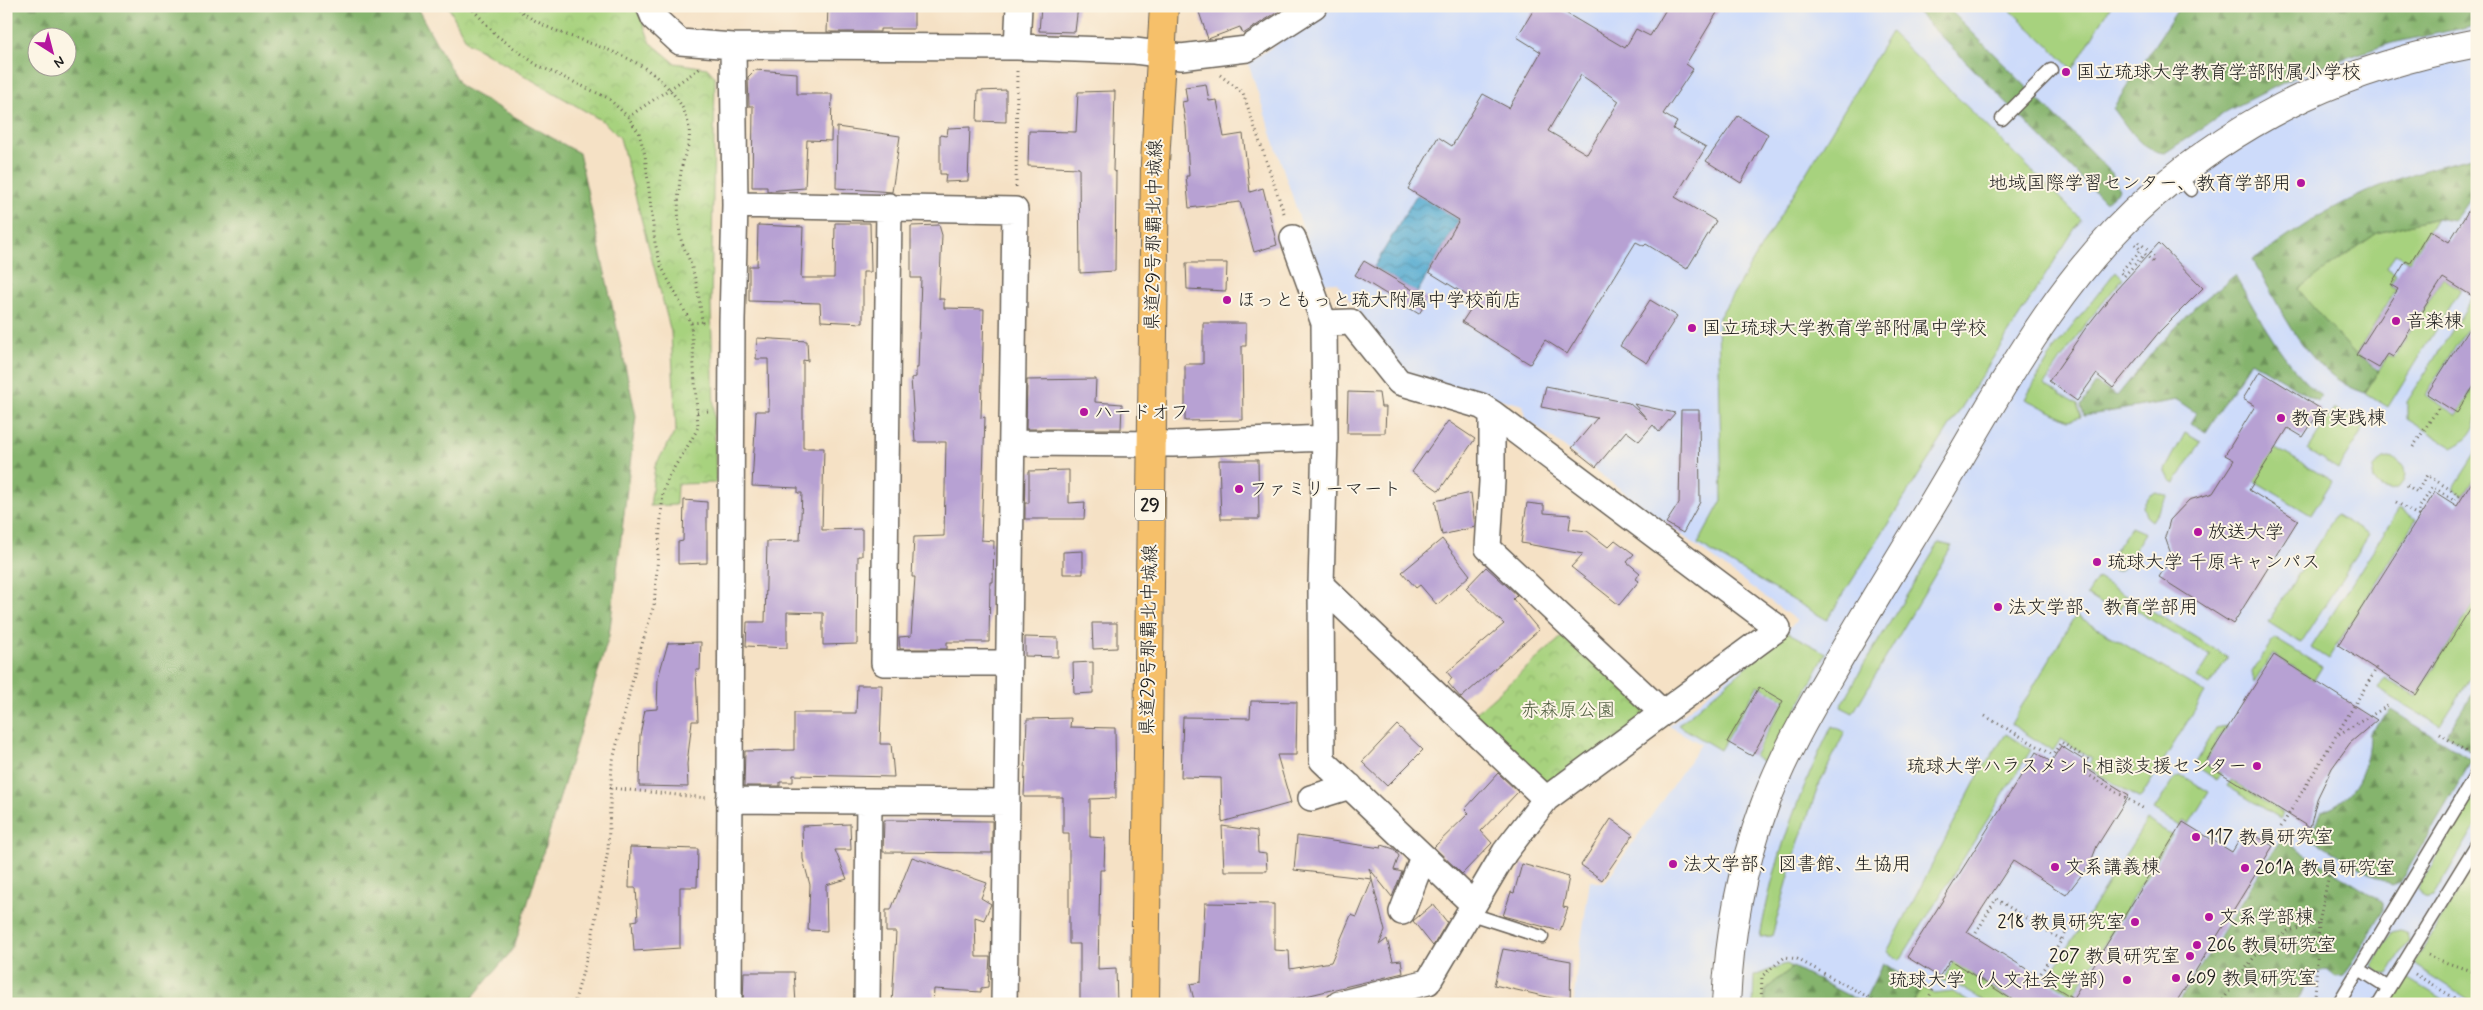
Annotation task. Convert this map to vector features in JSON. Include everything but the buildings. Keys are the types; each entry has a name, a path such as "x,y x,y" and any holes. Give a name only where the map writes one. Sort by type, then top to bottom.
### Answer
{"main road":[{"name":"県道29号那覇北中城線","path":"1145,1004 1150,444 1155,163 1164,6"}],"street":[{"path":"649,6 654,18 680,42 733,46 1017,47 1160,53 1181,57 1247,49 1314,6"},
{"path":"1017,47 1019,6"},
{"path":"1726,1004 1733,930 1754,839 1774,782 1814,703 2046,318 2101,247 2134,212 2184,183 2245,126 2318,89 2393,62 2477,43"},
{"path":"729,1004 732,331 735,205 733,46"},
{"path":"735,205 889,206 1015,210 1004,1004"},
{"path":"889,206 884,663 1008,663"},
{"path":"1293,238 1324,323 1321,585 1322,760 1423,857 1471,908"},
{"path":"1324,323 1351,322 1400,382 1481,406 1492,413 1778,628 1546,799 1506,852 1428,982 1339,1004"},
{"path":"1492,413 1488,548 1663,713"},
{"path":"1012,443 1150,444 1324,438"},
{"path":"1321,585 1546,799"},
{"path":"1311,798 1350,786"},
{"path":"729,800 1007,802"},
{"path":"867,1004 869,801"},
{"path":"1402,912 1423,857"}],"lane":[{"path":"2002,119 2051,70"},
{"path":"2338,1004 2475,780"},
{"path":"2379,1004 2477,844"},
{"path":"1471,908 1542,937"},
{"path":"2359,969 2389,988"}],"path":[{"path":"470,6 496,35 537,65 608,98 628,117 639,134 645,155 654,243 661,266 691,324 698,427 691,443 666,480 654,605 612,764 608,850 592,938 574,1004"},
{"path":"514,6 524,14 562,34 599,45 640,66 670,88 686,116 689,140 682,164 678,194 680,236 699,291 702,322 691,324"},
{"path":"628,117 733,46"},
{"path":"1015,210 1017,47"},
{"path":"1217,72 1243,93 1293,238"},
{"path":"2153,262 2144,254 2124,276 2120,272 2141,250 2135,241 2157,259"},
{"path":"2413,447 2439,407"},
{"path":"2396,502 2419,516 2419,508 2433,487 2455,501 2459,495 2427,475 2416,492 2407,485"},
{"path":"2281,827 2378,666"},
{"path":"2338,734 2391,704"},
{"path":"1985,716 2053,755 2061,742 2089,760 2082,771 2144,809"},
{"path":"2440,734 2477,759"},
{"path":"610,788 729,800"},
{"path":"2299,788 2305,788"},
{"path":"2324,1004 2315,997 2319,923 2332,859"},
{"path":"1976,933 1996,899 2062,940"},
{"path":"2220,1004 2255,956 2288,931 2319,923"},
{"path":"2041,973 2069,928"},
{"path":"1761,1004 1762,976 1785,957 1797,959 1881,1004"},
{"path":"2436,959 2477,973"},
{"path":"2402,966 2464,1004"},
{"path":"1925,1004 1934,988"}],"shaded area":[{"name":"琉球大学 千原キャンパス","path":"1334,6 2477,6 2477,1004 1574,1004 1576,975 1590,881 1605,883 1701,744 1669,726 1797,621 1525,418 1523,405 1405,374 1336,282 1321,283 1248,63"}],"green space":[{"path":"6,6 416,6 460,86 579,153 636,416 609,636 514,948 467,1004 6,1004"},
{"path":"448,6 637,6 650,42 675,63 707,68 715,77 711,305 716,483 677,484 676,505 650,506 655,466 676,430 671,332 620,138 604,122 467,42"},
{"path":"1911,6 1946,6 2112,173 2119,190 2105,202"},
{"path":"2006,6 2111,6 2073,69"},
{"path":"2180,6 2477,6 2477,25 2392,43 2309,70 2229,110 2165,153 2156,152 2135,137 2113,108"},
{"path":"1891,32 2081,219 1827,620 1698,544 1722,500 1718,319"},
{"path":"2477,157 2477,189 2454,221 2436,218 2377,233 2298,289 2356,355 2379,370 2365,393 2345,384 2327,372 2298,338 2253,260 2320,216 2366,192 2438,166"},
{"path":"2436,218 2409,262 2395,254 2387,268 2396,274 2390,285 2396,289 2356,355 2297,289 2377,233"},
{"path":"2116,271 2123,278 2084,326 2044,385 2078,404 2081,417 2069,420 2025,399 2055,348"},
{"path":"2235,275 2263,324 2283,354 2307,383 2321,396 2317,401 2251,361 2206,432 2190,423 2196,413 2177,400 2084,416 2081,406 2096,383 2117,396 2156,348 2195,307"},
{"path":"2443,278 2460,289 2388,407 2365,393 2388,355 2394,358"},
{"path":"2477,291 2477,313 2425,395 2457,415 2477,383 2477,412 2474,428 2469,435 2452,447 2407,419 2407,402"},
{"path":"2334,408 2365,426 2338,469 2308,450"},
{"path":"2185,433 2201,442 2175,483 2170,480 2165,470"},
{"path":"2274,447 2332,481 2311,515 2253,480"},
{"path":"2477,451 2477,473 2463,496 2453,489"},
{"path":"2389,458 2395,459 2400,463 2404,468 2404,480 2400,485 2395,489 2389,490 2383,489 2378,485 2374,480 2373,474 2374,468 2378,463 2383,459"},
{"path":"2156,492 2168,496 2152,521 2146,516 2143,506 2150,495"},
{"path":"2399,509 2416,519 2328,659 2311,648"},
{"path":"2336,515 2369,535 2301,643 2268,622"},
{"path":"2131,527 2145,533 2120,571 2114,570 2108,564 2109,559"},
{"path":"1939,543 1952,546 1853,713 1841,707 1863,666"},
{"path":"2098,578 2228,657 2210,685 2197,678 2211,656 2123,603 2117,613 2087,595"},
{"path":"2477,600 2477,667 2440,726 2378,689 2385,678 2416,696"},
{"path":"2076,615 2205,693 2140,799 2087,767 2092,759 2061,739 2053,751 2011,724"},
{"name":"赤森原公園","path":"1572,628 1663,713 1546,799 1465,722"},
{"path":"1787,632 1826,653 1768,765 1754,756 1785,700 1758,685 1720,750 1678,725"},
{"path":"2274,638 2322,667 2314,680 2273,654 2254,683 2252,672"},
{"path":"2477,685 2477,753 2476,753 2446,735"},
{"path":"2391,710 2472,760 2400,883 2392,886 2309,838 2321,811 2333,806 2352,791 2363,770 2369,733"},
{"path":"1832,726 1845,732 1818,787 1798,844 1772,936 1760,937 1772,881 1788,829 1819,752"},
{"path":"2227,726 2204,763 2221,774 2217,780 2199,768 2196,763 2216,728"},
{"path":"2006,734 2031,750 1900,960 1887,952 1979,774"},
{"path":"2179,776 2185,777 2209,792 2189,824 2183,821 2180,826 2154,810 2174,779"},
{"path":"2231,780 2283,813 2280,818 2227,786"},
{"path":"2477,800 2477,823 2433,897 2426,898 2418,888 2470,802"},
{"path":"2147,820 2172,835 2073,995 2048,980"},
{"path":"2281,839 2383,902 2383,911 2344,976 2336,977 2326,969 2314,973 2295,1004 2177,1004"},
{"path":"2477,860 2477,1004 2476,1004 2414,964"},
{"path":"2400,930 2406,934 2408,941 2389,973 2379,972 2373,964 2392,932"},
{"path":"1955,958 1974,970 1972,975 2017,1004 1989,1004 1952,982 1942,981"},
{"path":"1883,963 1922,987 1912,1004 1765,1004 1765,990 1793,967 1863,1003"},
{"path":"1786,964 1793,967 1765,990 1765,1004 1753,1004 1754,976"},
{"path":"2406,977 2447,1002 2446,1004 2390,1004"},
{"path":"1922,987 1934,994 1953,992 1972,1004 1912,1004"}],"water":[{"path":"1417,194 1459,220 1417,293 1374,267"}],"place":[{"name":"国立琉球大学教育学部附属小学校","path":"2066,72"},
{"name":"地域国際学習センター、教育学部用","path":"2301,183"},
{"name":"ほっともっと琉大附属中学校前店","path":"1227,300"},
{"name":"音楽棟","path":"2396,321"},
{"name":"国立琉球大学教育学部附属中学校","path":"1692,328"},
{"name":"ハードオフ","path":"1084,412"},
{"name":"教育実践棟","path":"2281,418"},
{"name":"ファミリーマート","path":"1239,489"},
{"name":"放送大学","path":"2198,532"},
{"name":"琉球大学 千原キャンパス","path":"2097,562"},
{"name":"法文学部、教育学部用","path":"1998,607"},
{"name":"琉球大学ハラスメント相談支援センター","path":"2257,766"},
{"name":"117 教員研究室","path":"2196,837"},
{"name":"法文学部、図書館、生協用","path":"1673,864"},
{"name":"文系講義棟","path":"2055,867"},
{"name":"201A 教員研究室","path":"2245,868"},
{"name":"文系学部棟","path":"2209,917"},
{"name":"218 教員研究室","path":"2135,922"},
{"name":"206 教員研究室","path":"2197,945"},
{"name":"207 教員研究室","path":"2190,956"},
{"name":"609 教員研究室","path":"2176,978"},
{"name":"琉球大学（人文社会学部）","path":"2127,980"}]}
